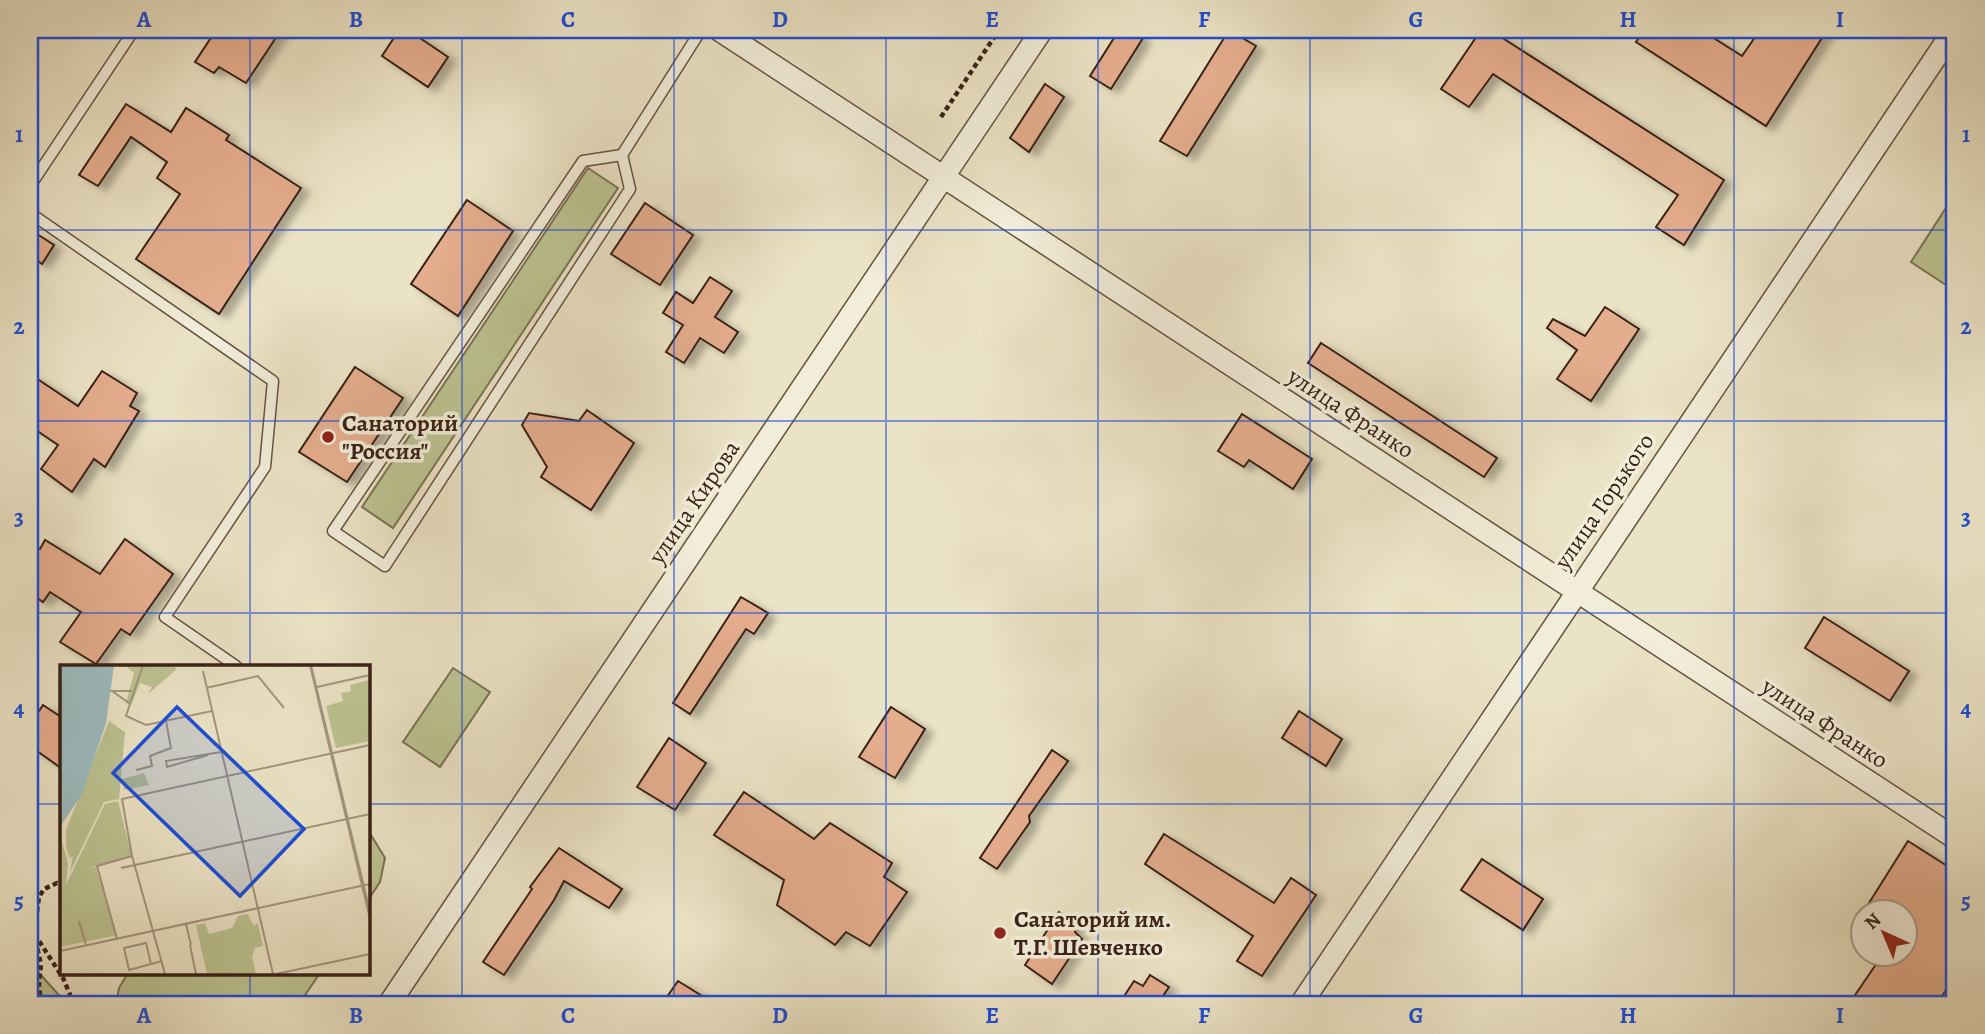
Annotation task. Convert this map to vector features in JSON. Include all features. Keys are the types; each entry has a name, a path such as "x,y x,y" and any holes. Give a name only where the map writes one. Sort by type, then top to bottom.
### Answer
{"street":[{"name":"улица Франко","path":"719,30 1955,838"},
{"name":"улица Кирова","path":"389,1004 1042,30"},
{"name":"улица Горького","path":"1301,1004 1954,30"}],"lane":[{"path":"30,187 134,30"},
{"path":"622,155 583,161 333,531 385,566 630,189 622,155 701,30"},
{"path":"30,213 273,380 265,467 164,617 233,665"}],"path":[{"path":"941,117 999,30"},
{"path":"41,1004 41,964 34,934 39,897 44,889 60,884"},
{"path":"30,927 60,973"},
{"path":"60,974 74,1004"}],"green space":[{"path":"588,168 618,188 393,528 362,507"},
{"path":"1955,194 1955,291 1911,262"},
{"path":"453,668 490,692 440,767 403,742"},
{"path":"369,832 385,858 380,882 369,898"},
{"path":"30,963 67,1004 30,1004"},
{"path":"127,974 319,974 299,1004 116,1004 119,988"}],"building":[{"path":"216,30 281,30 246,83 219,67 214,73 195,62"},
{"path":"399,30 408,30 448,57 428,87 382,56"},
{"path":"1119,30 1130,30 1143,38 1111,89 1090,76"},
{"path":"1229,30 1256,46 1187,156 1160,141"},
{"path":"1481,30 1490,30 1724,180 1684,245 1656,227 1678,195 1493,74 1469,107 1441,89"},
{"path":"1644,30 1701,30 1742,56 1760,30 1827,30 1766,126 1636,42"},
{"path":"1045,84 1064,97 1029,152 1010,138"},
{"path":"126,104 171,132 186,108 229,135 226,140 301,188 219,314 136,259 180,194 157,178 167,162 131,137 98,186 79,175"},
{"path":"467,200 513,231 458,316 411,284"},
{"path":"645,203 693,235 660,285 611,254"},
{"path":"37,234 54,245 42,264 30,255 30,246"},
{"path":"710,277 732,291 715,317 738,332 724,353 700,338 684,363 666,352 683,325 663,313 676,292 693,303"},
{"path":"1605,307 1639,329 1591,401 1557,379 1577,350 1547,328 1553,319 1585,336"},
{"path":"1321,343 1497,458 1484,477 1308,363"},
{"path":"355,367 403,398 347,482 299,452"},
{"path":"102,371 137,393 130,406 139,411 105,467 94,459 72,492 41,469 58,445 30,426 30,374 78,406"},
{"path":"587,410 634,443 591,510 541,477 547,467 522,425 529,413 579,421"},
{"path":"1242,414 1312,459 1293,489 1249,460 1244,467 1218,451"},
{"path":"125,539 173,574 130,635 121,629 96,664 60,642 81,612 50,592 43,602 30,593 30,544 40,549 45,540 100,574"},
{"path":"741,597 768,613 754,634 746,629 690,714 673,703"},
{"path":"1824,617 1909,671 1890,701 1805,648"},
{"path":"43,705 60,716 60,767 30,746 30,725"},
{"path":"891,707 925,729 895,778 859,757"},
{"path":"1299,711 1342,739 1326,766 1282,738"},
{"path":"669,738 706,763 675,810 637,787"},
{"path":"1052,750 1068,761 1029,816 1030,822 997,869 980,858"},
{"path":"744,792 814,839 830,823 892,863 884,877 907,892 870,946 846,932 835,945 777,905 784,880 714,835"},
{"path":"1164,834 1274,903 1291,878 1316,895 1262,976 1237,961 1253,936 1145,864"},
{"path":"1908,841 1955,871 1955,976 1937,1004 1849,1004 1873,968 1918,968 1918,898 1872,898"},
{"path":"559,848 622,889 609,908 564,881 504,975 483,962 532,889 530,887"},
{"path":"1482,859 1543,899 1523,930 1461,890"},
{"path":"1059,912 1074,923 1075,932 1082,939 1052,984 1025,965"},
{"path":"1150,975 1169,987 1163,996 1179,1004 1119,1004 1134,981 1143,986"},
{"path":"678,981 715,1004 662,1004"}],"place":[{"name":"Санаторий \"Россия\"","path":"328,437"},
{"name":"Санаторий им. Т.Г. Шевченко","path":"1000,933"}]}
